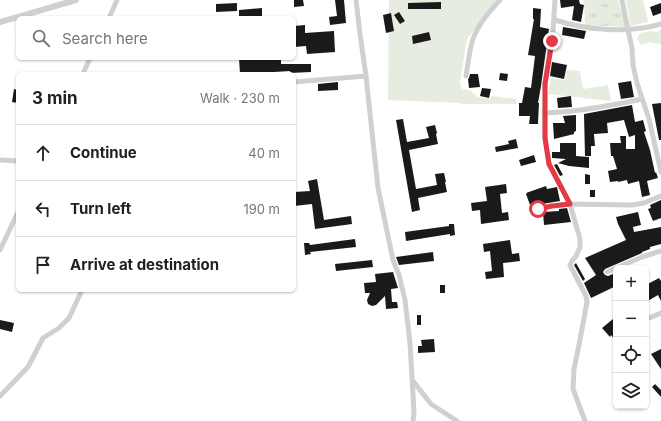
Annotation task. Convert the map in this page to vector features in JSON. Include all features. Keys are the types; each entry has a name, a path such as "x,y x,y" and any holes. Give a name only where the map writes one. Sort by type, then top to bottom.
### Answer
{"street":[{"path":"21,16 76,0"},
{"path":"110,16 117,0"},
{"path":"356,0 378,188 393,260 399,275 405,300 410,343 414,412 413,421"},
{"path":"466,76 473,38 483,20 500,0"},
{"path":"555,0 555,20 545,84 545,138 549,164 570,204 580,239 580,247 570,265 586,296 587,302 574,369 573,389 585,421"},
{"path":"622,0 637,83 650,119 661,172"},
{"path":"0,22 16,17"},
{"path":"555,20 569,25 628,30 648,28 661,24"},
{"path":"84,72 89,60"},
{"path":"296,82 366,76"},
{"path":"544,113 560,113 618,105 642,99"},
{"path":"0,160 16,161"},
{"path":"538,209 570,204 632,205 644,203 661,196"},
{"path":"0,250 16,216"},
{"path":"623,265 661,251"},
{"path":"607,272 613,269"},
{"path":"0,396 28,367 43,338 59,328 69,318 81,292"},
{"path":"649,318 661,313"},
{"path":"412,380 431,404 457,421"}],"green space":[{"path":"389,0 498,0 467,39 460,83 462,89 470,90 478,97 489,99 492,96 517,99 516,104 462,104 388,100"},
{"path":"584,0 618,0 626,27 585,25"},
{"path":"626,0 643,0 648,22 630,26"},
{"path":"661,30 661,44 649,42 641,45 637,39 640,33 651,31 657,32"},
{"path":"567,70 580,71 583,89 608,85 611,101 548,94 551,78 565,80"}],"building":[{"path":"294,0 303,0 304,6 294,7"},
{"path":"335,0 344,0 346,23 330,25 329,17 337,16"},
{"path":"560,0 579,0 580,4 584,5 581,22 572,20 574,6 561,8"},
{"path":"441,2 441,9 408,9 408,3"},
{"path":"237,3 237,11 216,12 216,4"},
{"path":"661,3 661,13 653,16 650,7"},
{"path":"262,8 262,16 239,16 239,10"},
{"path":"533,8 541,9 540,27 549,29 538,103 538,124 529,124 530,116 519,116 519,103 522,103 525,87 531,88 535,56 528,55 534,19"},
{"path":"399,12 405,21 400,24 394,15"},
{"path":"391,13 394,31 386,33 383,15"},
{"path":"305,25 305,33 334,31 335,52 307,54 306,46 296,47 296,26"},
{"path":"563,27 586,31 584,39 562,35"},
{"path":"429,32 431,40 413,44 412,36"},
{"path":"239,60 281,60 281,64 311,64 311,72 240,72"},
{"path":"552,62 567,65 564,79 550,76"},
{"path":"500,73 508,74 507,81 499,80"},
{"path":"470,74 478,74 480,87 469,88 468,79"},
{"path":"631,81 634,97 621,99 618,83"},
{"path":"338,82 338,90 318,91 318,84"},
{"path":"482,88 491,89 489,98 480,96"},
{"path":"14,89 16,90 16,103 12,102"},
{"path":"571,96 572,107 558,108 557,98"},
{"path":"661,103 661,140 659,140 652,104"},
{"path":"632,105 635,122 643,120 646,131 644,132 655,173 656,172 658,178 647,181 650,195 642,197 639,181 628,184 627,180 610,182 608,171 617,169 613,156 611,156 610,143 621,143 620,136 626,136 626,149 635,149 635,135 629,137 624,120 607,123 608,133 594,134 595,146 591,146 591,156 585,156 584,114"},
{"path":"576,115 576,131 574,134 554,139 553,123 565,123 563,116"},
{"path":"403,119 407,142 429,138 426,127 435,125 437,133 438,144 409,150 416,189 437,185 435,174 444,173 447,192 418,198 420,210 412,212 396,120"},
{"path":"516,139 518,148 496,152 495,147 509,144 508,141"},
{"path":"560,143 576,143 576,156 589,157 589,168 569,166 558,163 566,159 552,158 552,152 560,152"},
{"path":"534,155 536,162 521,166 519,160"},
{"path":"557,164 563,175 560,176 554,165"},
{"path":"585,174 590,175 590,184 585,184"},
{"path":"317,179 324,220 351,216 352,224 315,229 312,204 296,206 296,192 310,191 308,181"},
{"path":"506,184 507,193 500,194 502,213 508,212 509,220 481,224 480,210 472,211 471,203 487,201 485,187"},
{"path":"546,186 547,189 557,187 560,201 542,204 541,202 532,206 531,204 530,205 526,193"},
{"path":"590,190 595,190 595,197 590,197"},
{"path":"661,200 661,218 653,221 648,209 651,208 650,205"},
{"path":"567,208 571,222 544,225 543,212 559,211 559,209"},
{"path":"638,212 641,225 633,227 634,232 661,227 661,244 650,247 650,249 642,253 605,269 603,272 605,275 608,276 613,274 613,287 591,298 584,283 596,275 585,258 626,240 616,217"},
{"path":"449,224 454,224 455,235 450,236 450,234 406,241 405,232 449,226"},
{"path":"355,239 356,247 310,252 311,254 305,255 304,243 309,243 310,245"},
{"path":"510,240 512,254 519,253 520,261 503,263 504,277 486,279 485,272 492,271 490,251 484,252 483,244"},
{"path":"433,252 434,261 399,265 396,257"},
{"path":"372,260 373,267 336,271 335,264"},
{"path":"576,263 585,279 583,281 574,265"},
{"path":"393,272 398,288 391,289 392,302 397,302 398,308 386,309 385,296 376,305 372,306 368,304 367,300 370,293 365,293 364,283 376,282 375,274"},
{"path":"659,278 661,281 661,301 658,295 649,300 649,283"},
{"path":"440,285 445,285 445,293 440,293"},
{"path":"417,315 421,315 421,325 417,325"},
{"path":"613,319 613,337 611,335 610,337 602,328"},
{"path":"0,320 14,323 12,332 0,329"},
{"path":"434,339 435,352 418,353 418,346 422,346 421,340"},
{"path":"661,349 661,369 651,354"},
{"path":"655,384 661,390 661,397 652,387"}],"route":[{"path":"538,209 570,204 549,164 545,138 545,84 552,41"}]}
